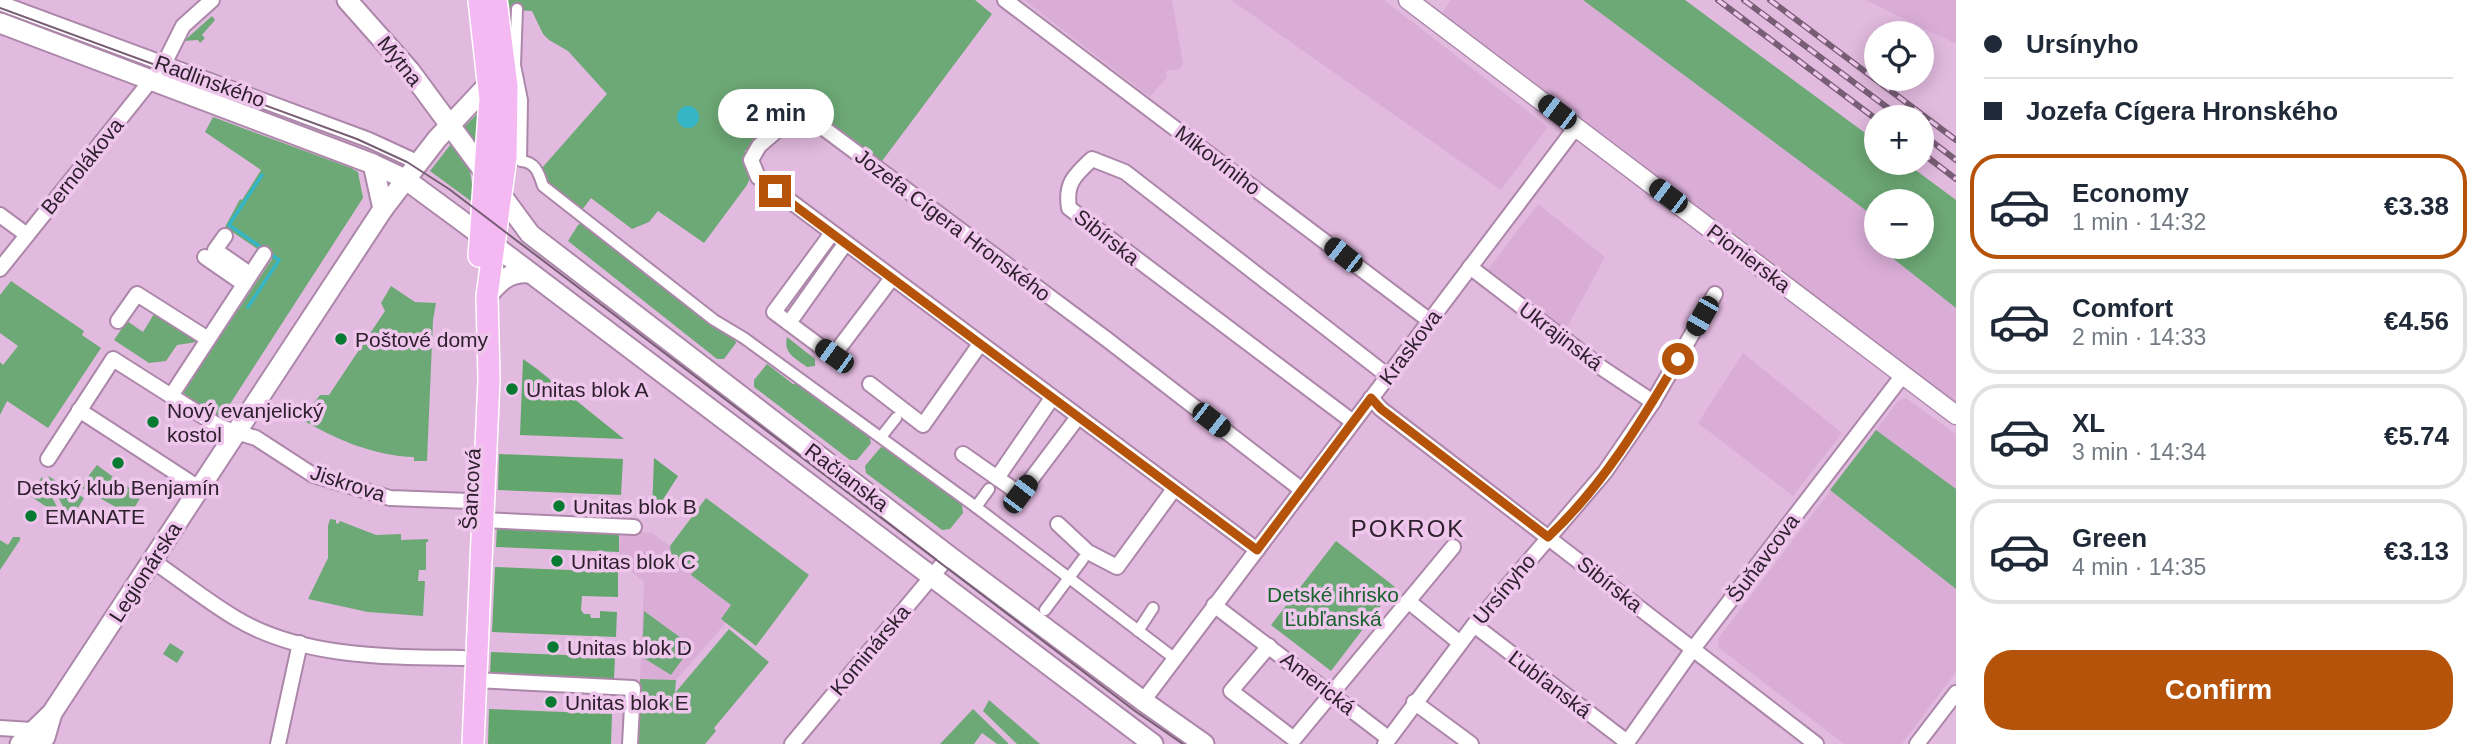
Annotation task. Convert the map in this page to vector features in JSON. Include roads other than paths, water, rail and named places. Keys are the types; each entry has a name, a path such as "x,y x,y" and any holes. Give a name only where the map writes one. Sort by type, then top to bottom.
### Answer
{"main road":[{"name":"Mýtna","path":"347,0 410,71 485,174"},
{"path":"479,0 497,75 508,107 502,196 487,239"},
{"path":"487,239 485,174 491,99 497,75 496,0"},
{"name":"Radlinského","path":"1,10 151,81 373,164 405,179 487,239"},
{"name":"Legionárska","path":"30,739 45,737 52,713 383,209 450,125 497,75"},
{"path":"373,164 383,209"},
{"name":"Račianska","path":"485,174 530,234 949,556 1205,744"},
{"name":"Račianska","path":"487,239 1153,744"},
{"name":"Šancová","path":"473,744 489,379 487,239"},
{"name":"Šancová","path":"459,744 477,371 475,304 487,239"},
{"path":"487,296 505,277 519,272 530,273"}],"street":[{"name":"Bernolákova","path":"0,269 164,64 183,26 212,0"},
{"name":"Mikovíniho","path":"1005,0 1430,321"},
{"name":"Pionierska","path":"1408,0 1956,415"},
{"path":"517,9 515,65 522,100 521,161 538,169 543,186 714,320 744,338 976,507 1174,658"},
{"name":"Radlinského","path":"1,10 164,64 369,140 419,163"},
{"name":"Jozefa Cígera Hronského","path":"1257,550 758,177 751,160 759,146 796,114 810,118 1302,490"},
{"name":"Kraskova","path":"1143,701 1576,127"},
{"name":"Sibírska","path":"1353,422 1069,208 1067,192 1076,174 1092,159 1125,172 1388,376"},
{"path":"0,215 27,235"},
{"path":"832,233 775,312 789,323 834,356 892,278"},
{"path":"225,236 215,250 244,270 244,284"},
{"path":"789,323 845,244"},
{"path":"171,396 264,254"},
{"path":"205,257 244,284"},
{"name":"Ukrajinská","path":"1471,267 1602,368 1653,402"},
{"path":"118,321 137,294 208,339"},
{"name":"Ursínyho","path":"1387,741 1474,625 1605,472 1653,402 1715,295"},
{"path":"870,384 923,425 979,344"},
{"path":"48,459 113,359 220,427 237,430"},
{"name":"Šuňavcova","path":"1627,743 1693,649 1903,375"},
{"path":"976,507 1052,398"},
{"name":"Sibírska","path":"1371,398 1381,409 1816,744"},
{"path":"79,411 200,488"},
{"path":"963,454 993,483 1020,494 1078,417"},
{"path":"881,438 896,418"},
{"name":"Jiskrova","path":"237,430 256,438 313,475 390,498 470,501"},
{"path":"1058,524 1088,552 1116,568 1174,489"},
{"name":"Šancová","path":"481,520 634,527"},
{"path":"1269,646 1231,691 1294,739 1453,547"},
{"name":"Kominárska","path":"792,744 949,556"},
{"path":"1045,610 1083,559"},
{"path":"153,561 238,619 265,632 300,643 362,655 463,658"},
{"path":"1408,601 1460,643"},
{"name":"Americká","path":"1213,605 1332,694 1387,741"},
{"path":"1138,631 1153,608"},
{"name":"Ľubľanská","path":"1474,625 1627,743"},
{"path":"278,744 300,643"},
{"path":"475,680 633,688 630,744"},
{"path":"1917,744 1956,693"},
{"path":"1414,702 1471,744"},
{"path":"0,728 30,739"}],"water":[{"path":"688,106 698,113 699,117 692,127 688,128 678,121 677,117 684,107"}],"waterway":[{"path":"248,307 279,260 229,225 262,175"}],"tram line":[{"path":"0,8 357,139 407,162 449,189 1135,711 1183,744"}],"railway":[{"path":"1718,0 1864,110"},
{"path":"1744,0 1884,105"},
{"path":"1770,0 1956,140"},
{"path":"1934,143 1956,160"},
{"path":"1934,162 1956,179"}],"place":[{"name":"Poštové domy","path":"341,339"},
{"name":"Unitas blok A","path":"512,389"},
{"name":"Nový evanjelický kostol","path":"153,422"},
{"name":"Detský klub Benjamín","path":"118,463"},
{"name":"Unitas blok B","path":"559,506"},
{"name":"EMANATE","path":"31,516"},
{"name":"Unitas blok C","path":"557,561"},
{"name":"Unitas blok D","path":"553,647"},
{"name":"Unitas blok E","path":"551,702"}],"district":[{"name":"POKROK","path":"1408,528"}],"park label":[{"name":"Detské ihrisko Ľubľanská","path":"1333,606"}]}
